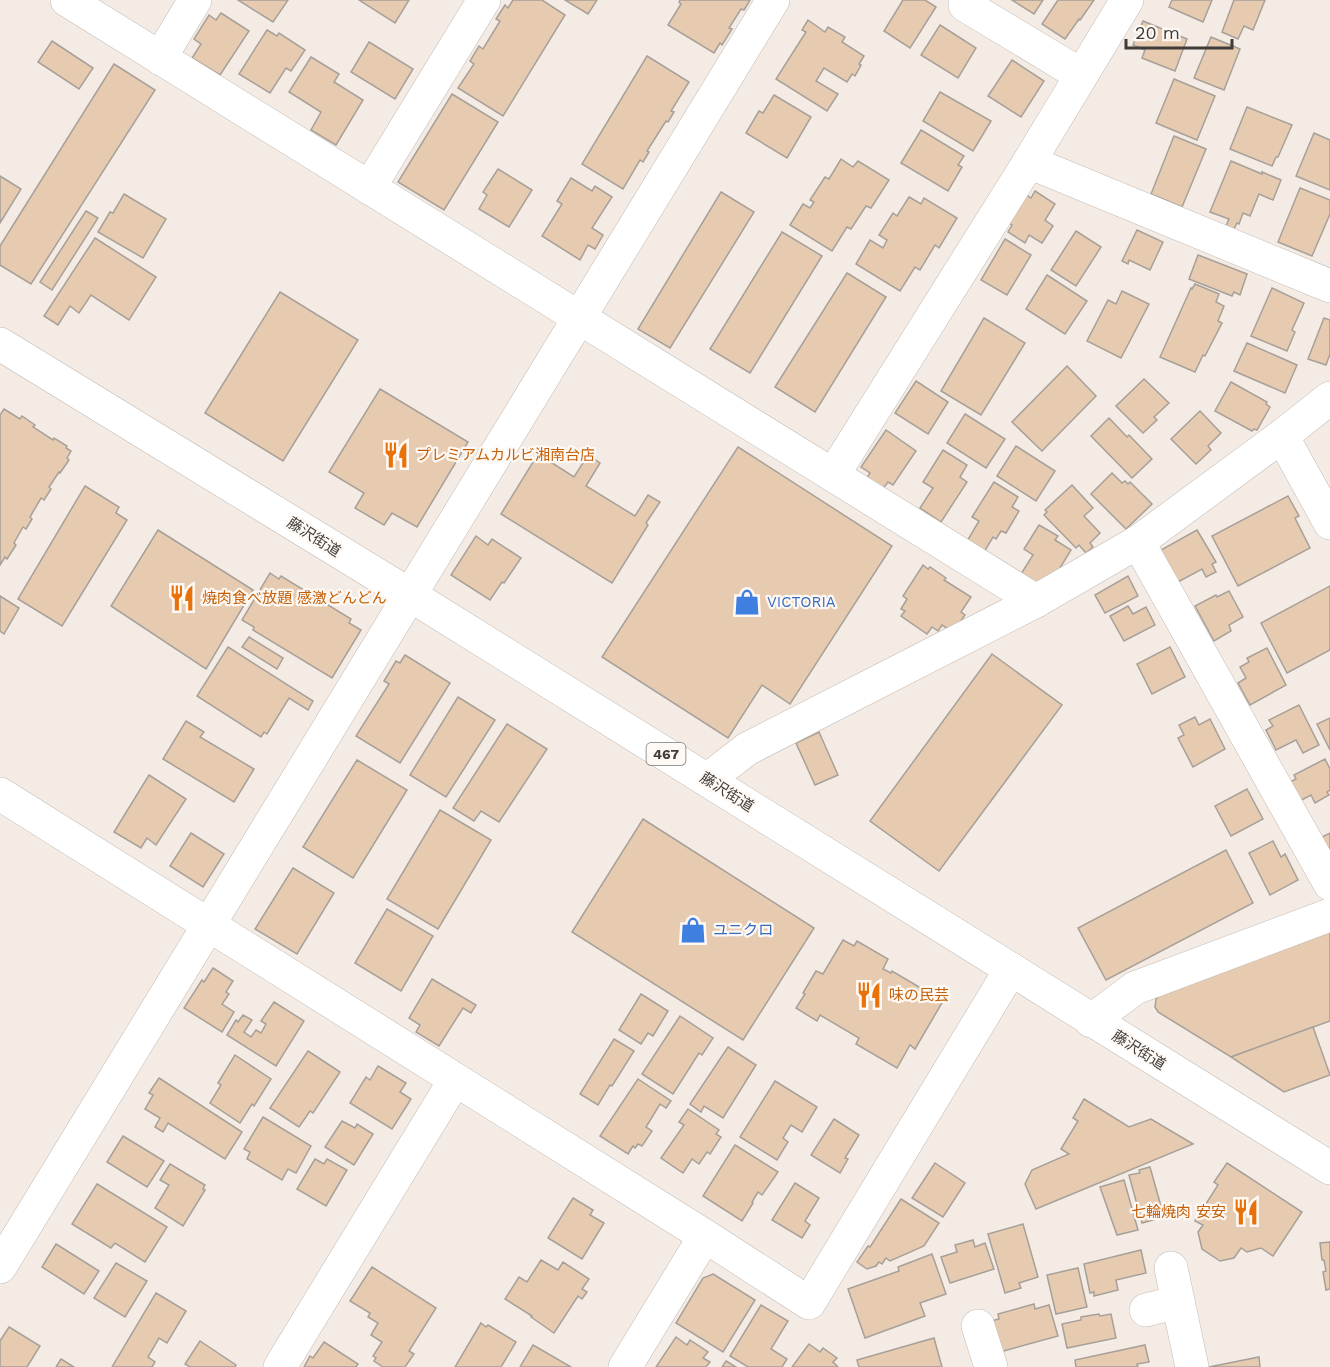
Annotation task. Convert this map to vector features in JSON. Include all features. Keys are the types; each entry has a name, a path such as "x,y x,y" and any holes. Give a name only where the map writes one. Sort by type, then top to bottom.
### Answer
{"main road":[{"path":"67,0 1036,602"},
{"path":"160,58 195,0"},
{"path":"369,188 484,0"},
{"path":"0,1267 773,0"},
{"path":"833,475 1029,162 1127,0"},
{"path":"965,5 1081,75"},
{"path":"1029,162 1330,286"},
{"name":"藤沢街道","path":"0,344 1330,1168"},
{"path":"706,780 747,750 1036,602 1138,542 1330,398"},
{"path":"1282,436 1330,523"},
{"path":"1138,542 1330,884"},
{"path":"0,794 809,1303 1011,969"},
{"path":"1091,1021 1135,988 1330,915"},
{"path":"280,1367 455,1080"},
{"path":"625,1367 705,1236"},
{"path":"1171,1268 1192,1367"},
{"path":"1146,1310 1178,1302"},
{"path":"978,1326 991,1367"}],"building":[{"path":"238,0 288,0 273,22"},
{"path":"359,0 409,0 395,23"},
{"path":"513,0 542,0 565,15 503,116 458,88 474,64 470,61 479,46 483,49 500,21 496,19 505,5 508,8"},
{"path":"565,0 597,0 588,14"},
{"path":"680,0 750,0 744,10 741,9 729,28 732,29 714,53 668,25 681,4"},
{"path":"903,0 925,0 936,7 910,48 884,31"},
{"path":"1012,0 1043,0 1034,14"},
{"path":"1058,0 1094,0 1065,39 1042,24"},
{"path":"1172,0 1212,0 1203,22 1169,7"},
{"path":"1234,0 1265,0 1253,30 1244,26 1238,39 1222,32"},
{"path":"221,13 249,31 220,75 192,58 201,44 194,39 209,15 216,20"},
{"path":"808,20 825,32 828,27 845,37 842,42 864,56 855,76 852,74 847,82 824,68 816,81 838,94 827,111 776,79 806,32 802,30"},
{"path":"1143,21 1187,39 1175,71 1142,58 1145,50 1133,45"},
{"path":"940,25 976,48 958,78 921,55"},
{"path":"267,30 277,36 279,33 305,50 291,71 286,68 270,93 239,74"},
{"path":"1211,37 1240,49 1224,90 1194,78"},
{"path":"52,41 93,68 79,89 38,62"},
{"path":"369,42 413,69 395,99 351,72"},
{"path":"647,56 689,82 671,111 674,112 668,122 666,121 647,151 649,152 643,162 640,160 623,189 582,164"},
{"path":"311,57 339,74 334,82 363,100 336,145 311,130 321,112 289,92"},
{"path":"1012,60 1044,81 1021,117 988,96"},
{"path":"114,64 155,90 31,284 0,265 0,246"},
{"path":"1174,79 1215,96 1197,140 1156,123"},
{"path":"940,92 991,121 973,151 923,121"},
{"path":"452,94 498,122 444,210 398,182"},
{"path":"774,95 811,117 787,158 746,133 759,111 763,113"},
{"path":"1247,107 1292,125 1272,166 1230,149"},
{"path":"921,130 964,156 958,165 962,167 948,191 901,163"},
{"path":"1314,133 1330,140 1330,190 1296,176"},
{"path":"1174,136 1206,149 1182,207 1151,194"},
{"path":"841,159 853,167 858,161 889,180 871,208 866,206 851,229 847,227 832,251 790,225 803,204 810,208 814,202 810,200 825,177 829,179"},
{"path":"1231,161 1281,180 1273,200 1259,194 1250,216 1243,213 1239,224 1237,223 1234,229 1226,226 1229,219 1210,212"},
{"path":"498,169 532,190 509,227 479,209 487,195 483,192"},
{"path":"0,176 21,189 0,223"},
{"path":"571,178 592,191 595,186 612,197 592,228 603,235 595,249 588,245 580,260 542,236 562,204 557,201"},
{"path":"1300,188 1330,200 1330,214 1312,256 1278,242"},
{"path":"1035,191 1055,204 1045,220 1053,226 1042,243 1029,235 1025,243 1008,232 1012,225 1009,223 1027,195 1031,198"},
{"path":"721,192 754,212 670,348 638,329"},
{"path":"124,194 166,219 143,258 98,232"},
{"path":"909,197 921,204 924,198 957,218 939,248 935,245 920,270 915,267 900,291 856,264 870,240 883,248 887,240 879,235 893,213 897,216"},
{"path":"86,211 98,218 52,290 40,282"},
{"path":"1137,230 1163,242 1150,270 1129,260 1128,264 1122,261"},
{"path":"1076,231 1101,247 1076,286 1051,270"},
{"path":"782,232 822,256 750,373 710,349"},
{"path":"95,238 156,277 129,320 91,295 79,313 70,306 58,325 44,316"},
{"path":"1005,239 1031,255 1007,295 981,280"},
{"path":"1198,255 1247,274 1240,295 1234,292 1232,296 1189,279"},
{"path":"847,273 886,297 815,412 775,387"},
{"path":"1047,275 1087,301 1065,334 1026,309"},
{"path":"1195,284 1219,294 1216,302 1224,306 1218,321 1222,323 1195,372 1160,357 1191,288"},
{"path":"1272,288 1304,303 1292,330 1295,332 1287,351 1251,336"},
{"path":"1122,291 1149,304 1121,358 1087,341 1108,300 1116,304"},
{"path":"280,292 358,340 283,461 205,413"},
{"path":"984,318 1025,343 981,415 941,391"},
{"path":"1324,318 1330,320 1330,354 1326,365 1308,359"},
{"path":"1247,343 1297,365 1285,393 1234,371"},
{"path":"1067,366 1096,396 1042,451 1012,422"},
{"path":"1144,379 1169,403 1154,417 1157,420 1143,433 1116,406"},
{"path":"916,381 948,402 928,434 895,413"},
{"path":"1231,382 1267,402 1266,404 1270,407 1257,430 1252,431 1215,411"},
{"path":"380,389 468,442 417,527 392,513 384,525 355,508 364,493 329,472"},
{"path":"4,409 20,419 22,416 35,425 33,427 67,446 66,448 71,451 67,458 69,460 49,487 51,489 44,500 41,498 26,529 23,527 14,543 16,545 0,565 0,415"},
{"path":"1200,411 1221,433 1208,446 1211,450 1196,464 1171,439"},
{"path":"965,414 1005,439 986,468 947,443"},
{"path":"1109,418 1152,459 1132,478 1091,436"},
{"path":"886,430 916,451 893,485 888,482 882,490 866,479 870,473 861,467"},
{"path":"1016,446 1055,471 1036,501 997,476"},
{"name":"VICTORIA","path":"738,447 892,546 790,704 762,685 728,738 602,657"},
{"path":"943,450 967,465 960,477 967,482 941,522 920,508 933,488 923,482"},
{"path":"538,454 574,477 588,455 600,463 586,486 635,516 648,495 660,502 612,583 501,514"},
{"path":"1112,473 1122,483 1130,482 1152,504 1126,529 1091,494"},
{"path":"994,482 1018,497 1012,507 1019,511 1006,533 1001,531 996,539 993,537 983,554 966,543 979,521 972,517"},
{"path":"1072,485 1093,508 1084,516 1100,533 1090,543 1093,547 1086,553 1079,545 1076,548 1044,515 1047,512 1045,510"},
{"path":"85,486 119,507 116,513 127,520 62,626 18,599"},
{"path":"1288,496 1299,516 1295,518 1310,548 1238,586 1212,536"},
{"path":"1039,525 1058,536 1055,540 1071,550 1052,581 1041,587 1021,574 1033,555 1024,549"},
{"name":"焼肉食べ放題 感激どんどん","path":"158,530 253,590 206,669 111,606"},
{"path":"1197,530 1216,562 1212,564 1216,572 1206,577 1202,569 1178,582 1161,550"},
{"path":"476,536 488,545 492,539 521,558 490,600 451,575"},
{"path":"923,565 928,569 930,567 946,578 944,580 971,597 961,612 965,615 953,632 942,625 938,631 932,627 927,634 901,616 905,611 901,609 907,599 903,596"},
{"path":"270,573 279,579 281,576 351,619 349,623 361,630 332,678 253,630 254,627 242,620"},
{"path":"1128,576 1138,596 1105,613 1095,595"},
{"path":"1330,586 1330,650 1287,673 1261,623"},
{"path":"1229,591 1243,617 1229,625 1231,631 1214,641 1195,606"},
{"path":"0,596 19,608 4,634 0,631"},
{"path":"1128,606 1133,614 1146,607 1155,625 1124,641 1110,616"},
{"path":"249,637 283,658 277,669 242,647"},
{"path":"228,647 313,701 308,710 289,698 267,734 264,732 261,737 197,696"},
{"path":"1170,647 1185,677 1152,694 1137,664"},
{"path":"1267,648 1286,685 1250,705 1238,683 1246,678 1240,667 1249,662 1247,658"},
{"path":"992,654 1062,705 939,871 870,821"},
{"path":"405,655 450,683 400,763 356,736 389,684 384,681 396,661 400,663"},
{"path":"458,697 495,720 446,797 410,775"},
{"path":"1299,705 1319,745 1303,753 1296,740 1276,750 1266,730 1273,726 1269,720"},
{"path":"1195,717 1199,725 1210,719 1225,749 1193,767 1178,738 1184,735 1179,725"},
{"path":"1330,718 1330,750 1317,724"},
{"path":"186,721 204,732 200,737 254,769 234,802 163,759"},
{"path":"507,724 547,749 499,822 481,811 474,821 453,808"},
{"path":"819,732 838,775 815,785 796,743"},
{"path":"1325,759 1330,769 1330,790 1327,792 1329,795 1315,803 1311,795 1298,802 1288,783 1296,779 1294,775"},
{"path":"357,760 407,790 353,878 303,847"},
{"path":"149,775 186,799 156,845 147,838 141,848 114,832"},
{"path":"1247,789 1263,819 1231,836 1215,806"},
{"path":"440,810 491,840 438,929 387,899"},
{"name":"ユニクロ","path":"643,819 814,928 743,1040 572,932"},
{"path":"191,833 224,854 203,887 170,866"},
{"path":"1330,833 1330,862 1318,839"},
{"path":"1273,841 1281,857 1285,854 1298,880 1270,895 1249,853"},
{"path":"1226,850 1253,903 1106,980 1078,928"},
{"path":"293,868 334,893 297,954 255,929"},
{"path":"387,909 433,936 401,991 355,963"},
{"path":"1330,932 1330,1021 1231,1057 1158,1012 1155,1007 1156,999 1161,994"},
{"path":"843,940 854,946 857,941 888,959 883,969 891,973 892,971 943,1001 915,1049 910,1045 897,1068 856,1044 859,1038 820,1015 817,1021 796,1008 816,971 823,974"},
{"path":"213,968 233,981 226,992 229,994 222,1004 234,1012 222,1032 184,1008 202,980 204,982"},
{"path":"432,979 476,1005 471,1013 463,1008 439,1046 416,1032 420,1025 409,1018"},
{"path":"641,994 668,1011 653,1036 648,1033 641,1044 619,1030"},
{"path":"274,1002 304,1021 276,1066 227,1035 236,1020 238,1022 243,1015 252,1020 244,1032 251,1037 256,1030 261,1033 266,1024 261,1021"},
{"path":"680,1016 713,1038 702,1055 699,1053 673,1094 642,1074"},
{"path":"1313,1027 1330,1075 1284,1092 1231,1057"},
{"path":"614,1039 634,1051 598,1105 580,1094"},
{"path":"728,1047 756,1065 723,1118 704,1106 701,1112 690,1104"},
{"path":"308,1051 340,1072 313,1113 310,1111 299,1127 270,1108"},
{"path":"235,1055 271,1079 240,1123 210,1103 221,1085 218,1083"},
{"path":"378,1066 406,1083 400,1092 411,1099 392,1129 350,1103 366,1077 370,1080"},
{"path":"159,1078 242,1132 225,1159 168,1123 163,1132 155,1127 160,1118 145,1109 153,1095 149,1093"},
{"path":"638,1079 671,1101 666,1108 660,1104 646,1127 652,1131 642,1146 638,1144 635,1148 633,1146 628,1154 600,1136"},
{"path":"775,1081 817,1107 802,1132 791,1125 783,1138 788,1142 777,1160 740,1137"},
{"path":"1084,1099 1129,1127 1151,1119 1193,1144 1036,1209 1025,1184 1032,1170 1069,1154 1061,1149 1078,1121 1073,1118"},
{"path":"688,1109 719,1130 716,1134 721,1137 710,1154 707,1152 699,1164 692,1159 683,1173 661,1158 684,1125 679,1122"},
{"path":"263,1117 311,1146 296,1173 288,1169 282,1180 247,1159 250,1152 244,1149"},
{"path":"834,1119 859,1135 845,1158 848,1159 840,1173 811,1155"},
{"path":"342,1121 355,1128 357,1124 373,1134 354,1165 325,1147"},
{"path":"123,1136 164,1161 147,1187 107,1162"},
{"path":"735,1145 778,1172 762,1195 758,1192 742,1221 703,1196"},
{"path":"315,1159 324,1164 327,1159 347,1170 326,1206 297,1189"},
{"path":"935,1163 965,1183 943,1217 912,1198"},
{"path":"1227,1163 1302,1212 1273,1256 1261,1248 1247,1252 1241,1248 1234,1258 1220,1261 1202,1249 1198,1232 1203,1225 1195,1221 1218,1185 1214,1182"},
{"path":"170,1164 205,1185 203,1189 205,1190 183,1226 155,1208 169,1185 160,1180"},
{"path":"1150,1167 1164,1217 1142,1223 1129,1175 1140,1173 1139,1170"},
{"path":"1124,1180 1138,1230 1117,1235 1100,1187"},
{"path":"795,1183 819,1198 805,1221 810,1225 802,1238 772,1220"},
{"path":"97,1184 167,1227 145,1262 115,1243 111,1248 72,1224"},
{"path":"573,1198 593,1210 590,1215 604,1223 582,1259 548,1238"},
{"path":"901,1199 939,1223 924,1246 890,1261 886,1258 882,1264 879,1262 876,1266 867,1269 857,1262 868,1246 870,1247"},
{"path":"1023,1224 1038,1277 1019,1283 1021,1288 1005,1293 988,1234"},
{"path":"973,1240 975,1247 985,1243 994,1269 950,1283 941,1257 957,1252 955,1245"},
{"path":"1330,1242 1330,1289 1326,1290 1323,1272 1326,1271 1320,1243"},
{"path":"56,1244 99,1271 84,1294 42,1267"},
{"path":"1141,1250 1146,1273 1116,1280 1118,1290 1094,1296 1094,1292 1090,1293 1084,1264"},
{"path":"932,1254 946,1294 920,1303 925,1316 865,1338 848,1289 899,1271 898,1267"},
{"path":"541,1260 558,1270 563,1262 589,1279 582,1289 587,1292 582,1299 578,1296 554,1333 505,1299 519,1277 527,1282"},
{"path":"116,1263 147,1281 125,1317 94,1298"},
{"path":"372,1267 436,1308 409,1351 414,1354 405,1367 383,1367 374,1361 376,1358 373,1356 382,1342 371,1335 378,1323 368,1317 370,1313 350,1301"},
{"path":"1078,1268 1087,1307 1056,1314 1047,1275"},
{"path":"713,1274 755,1300 723,1352 676,1323 703,1278"},
{"path":"156,1293 186,1311 167,1343 159,1338 148,1357 155,1362 152,1367 112,1367"},
{"path":"1034,1304 1035,1309 1049,1305 1058,1336 1000,1352 991,1321 999,1319 998,1314"},
{"path":"761,1305 788,1321 771,1349 787,1359 782,1367 748,1367 730,1356"},
{"path":"1099,1314 1100,1316 1111,1314 1116,1338 1067,1348 1062,1324 1081,1320 1081,1317"},
{"path":"481,1323 516,1342 501,1367 455,1367"},
{"path":"9,1327 40,1346 27,1367 0,1367 0,1341"},
{"path":"676,1337 687,1345 690,1340 708,1352 703,1358 710,1362 706,1367 656,1367"},
{"path":"934,1338 942,1367 859,1367 857,1360"},
{"path":"200,1341 236,1365 235,1367 190,1367 185,1364"},
{"path":"324,1342 358,1364 356,1367 304,1367 310,1356 313,1358"},
{"path":"809,1344 820,1352 823,1348 837,1358 833,1362 838,1367 792,1367"},
{"path":"533,1345 571,1367 520,1367"},
{"path":"1145,1345 1149,1362 1137,1364 1138,1367 1076,1367 1075,1360"},
{"path":"1259,1357 1260,1367 1209,1367"},
{"path":"61,1359 74,1367 56,1367"},
{"path":"726,1361 736,1367 722,1367"}],"place":[{"name":"プレミアムカルビ湘南台店","path":"396,455"},
{"name":"焼肉食べ放題 感激どんどん","path":"182,598"},
{"name":"VICTORIA","path":"747,602"},
{"name":"ユニクロ","path":"693,930"},
{"name":"味の民芸","path":"869,995"},
{"name":"七輪焼肉 安安","path":"1246,1212"}]}
